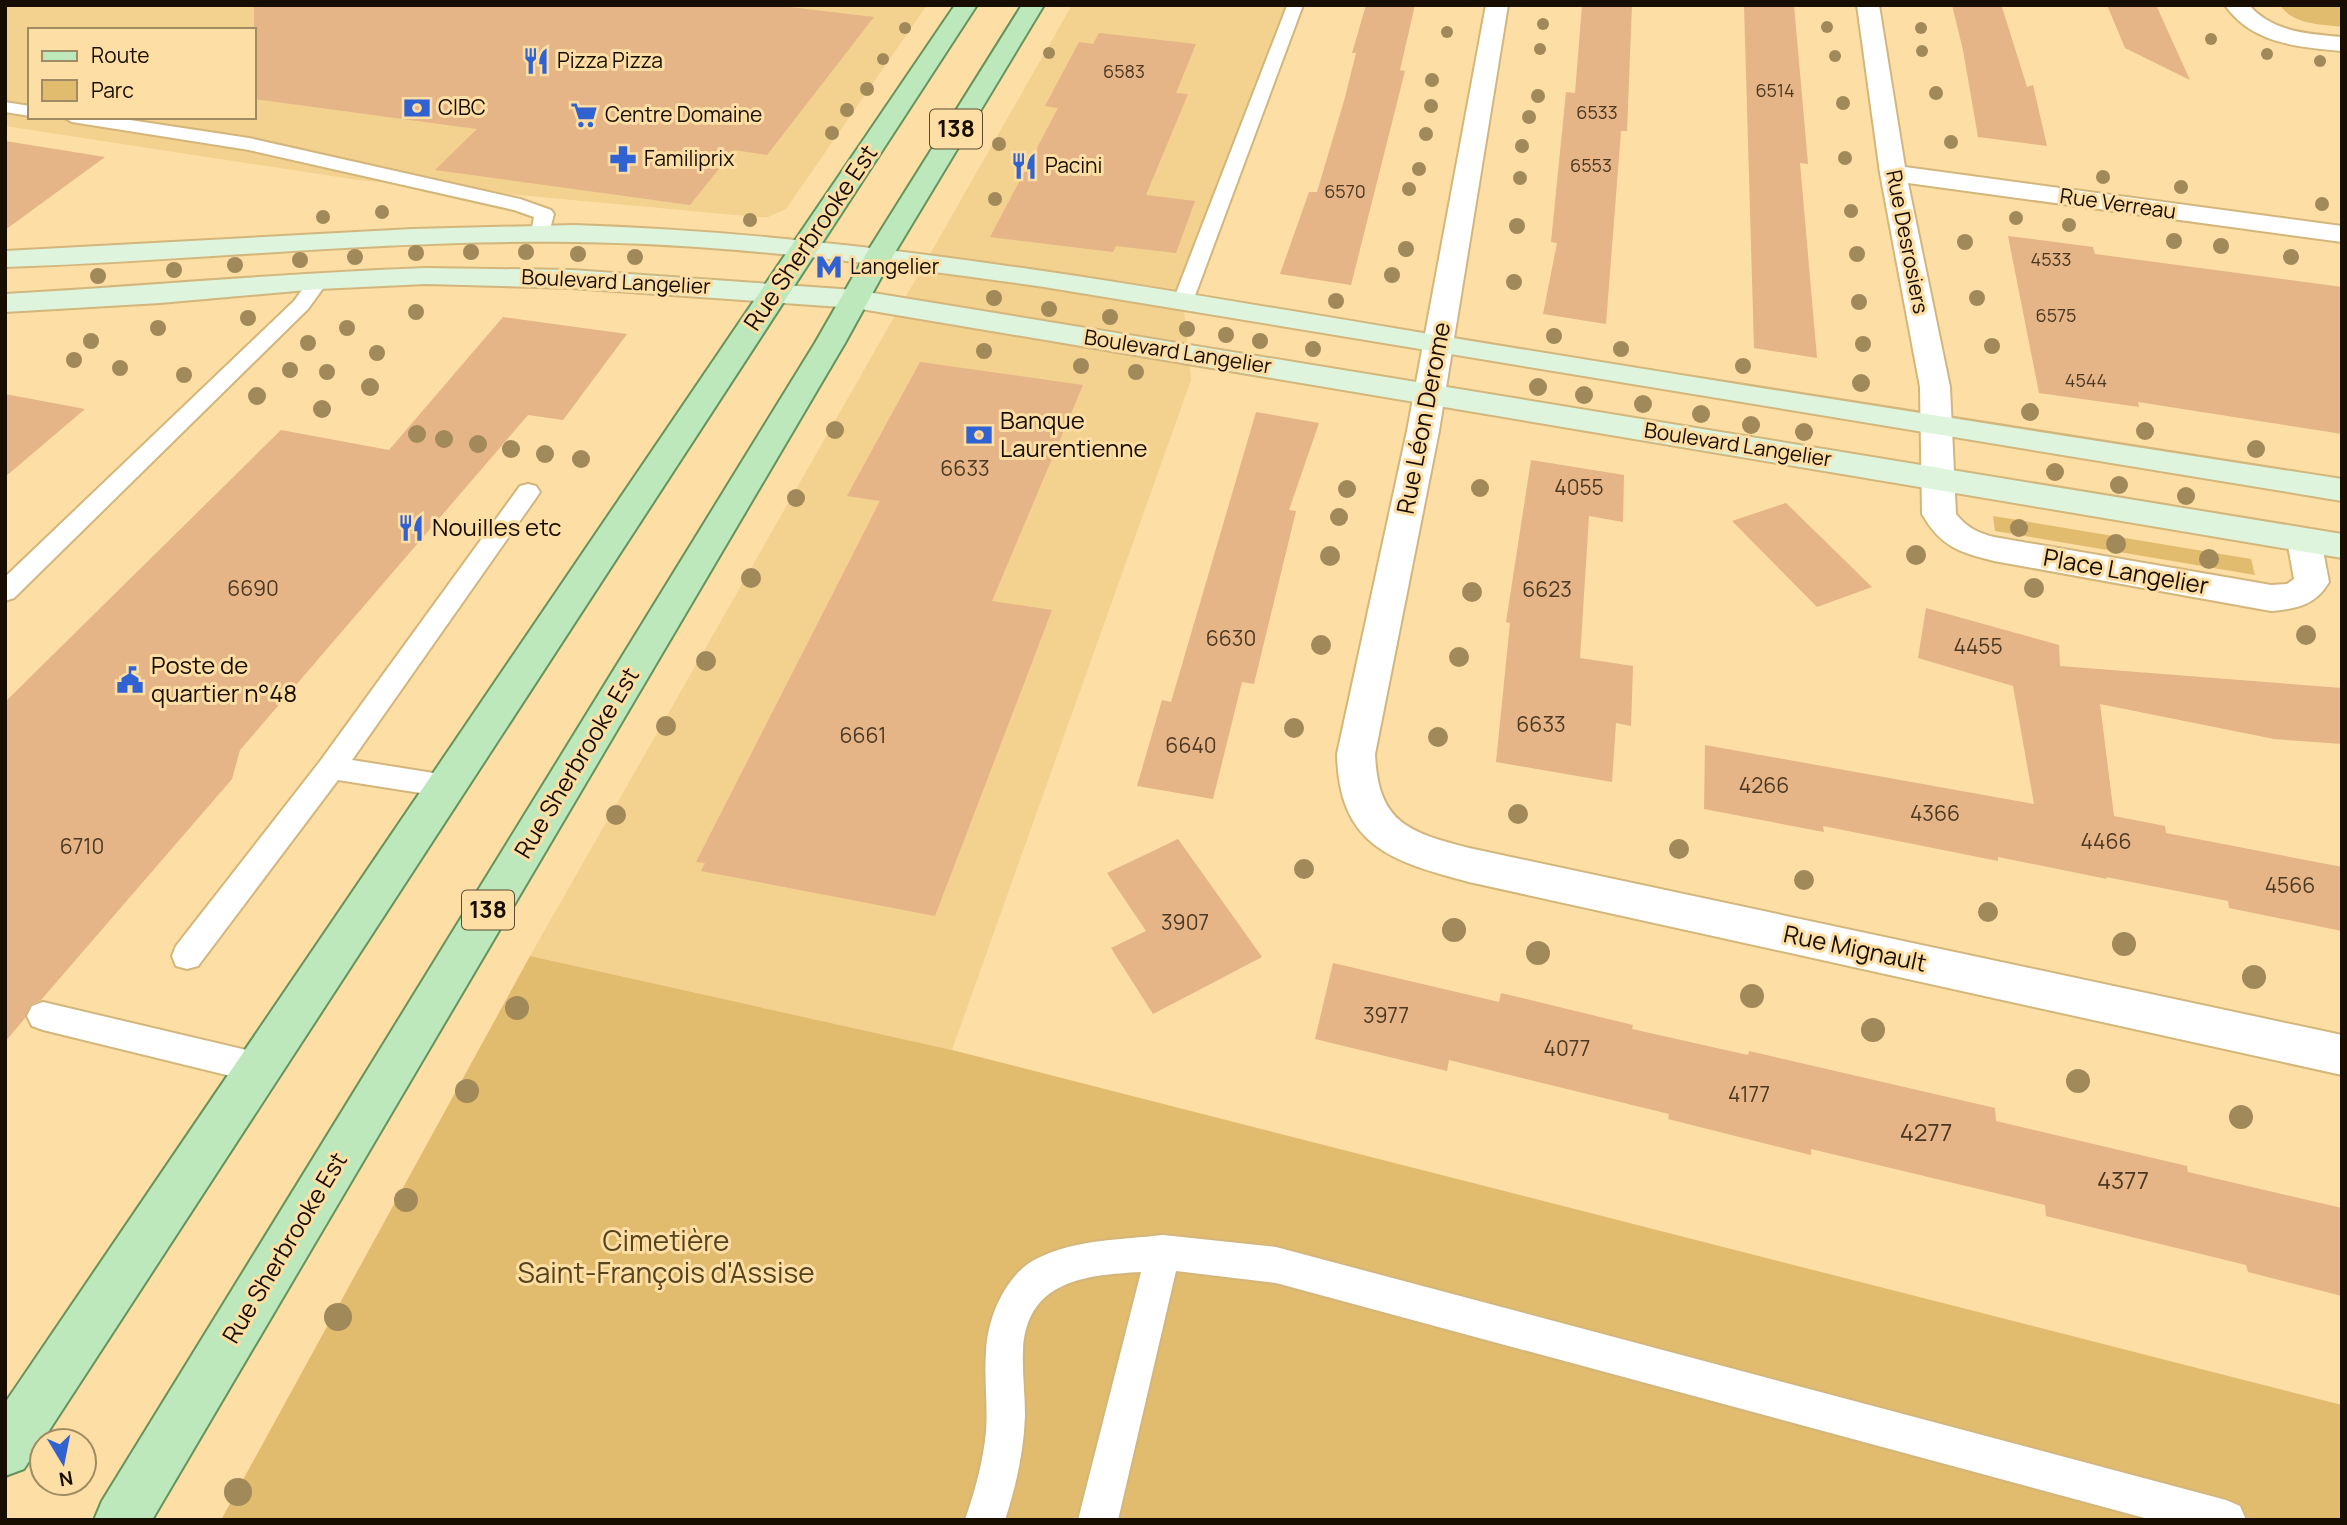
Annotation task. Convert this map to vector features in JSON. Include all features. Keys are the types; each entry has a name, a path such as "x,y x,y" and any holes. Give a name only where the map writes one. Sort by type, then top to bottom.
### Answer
{"main road":[{"name":"Rue Sherbrooke Est","path":"5,1450 966,5"},
{"name":"Rue Sherbrooke Est","path":"121,1520 880,254 1033,5"},
{"name":"Boulevard Langelier","path":"5,259 407,236 541,233 654,236 806,246 880,254 1183,301 2342,491"},
{"name":"Boulevard Langelier","path":"5,303 160,294 319,280 499,275 855,299 2342,546"}],"street":[{"name":"Rue Léon Derome","path":"1376,825 1360,800 1355,776 1356,754 1429,394 1497,5"},
{"name":"Rue Desrosiers","path":"1868,5 1893,173 1935,387 1939,479"},
{"path":"2236,5 2247,19 2263,29 2290,37 2342,44"},
{"name":"Rue Verreau","path":"1893,173 2342,234"},
{"name":"Place Langelier","path":"1939,479 1939,514 1945,526 1956,537 1973,544 2271,598 2293,597 2305,591 2312,582 2304,540"},
{"name":"Rue Mignault","path":"1376,825 1401,844 1432,856 1469,865 2342,1055"}],"lane":[{"path":"1183,301 1295,6"},
{"path":"5,107 28,111"},
{"path":"85,119 249,144 520,205 544,214 541,233"},
{"path":"5,592 301,306 319,280"},
{"path":"187,956 331,768 528,492"},
{"path":"331,768 446,786"},
{"path":"43,1016 259,1068"},
{"path":"985,1520 1002,1463 1006,1415 1004,1370 1007,1331 1022,1294 1049,1271 1102,1257 1163,1253 1219,1255 1276,1265 2226,1520"},
{"path":"1098,1520 1163,1253"}],"shaded area":[{"name":"Centre Domaine","path":"5,5 927,5 786,209 768,217 358,180 5,126"},
{"path":"1072,5 1287,5 1183,301 1191,380 952,1050 530,956"}],"green space":[{"path":"2280,5 2342,5 2342,27 2300,20 2285,12"},
{"path":"1993,516 2251,559 2255,575 1995,531"},
{"name":"Cimetière Saint-François d'Assise","path":"530,956 952,1050 2342,1405 2342,1520 221,1520"}],"building":[{"name":"Centre Domaine","path":"254,5 772,5 874,17 767,155 734,150 690,205 435,170 477,129 256,99"},
{"path":"1366,5 1415,5 1400,70 1405,71 1351,285 1280,274 1309,192 1317,192 1344,101 1356,53 1352,53"},
{"path":"1582,5 1632,5 1627,131 1621,131 1606,324 1543,314 1557,243 1551,242 1566,92 1575,93"},
{"path":"1744,5 1794,5 1808,164 1800,163 1817,358 1754,348"},
{"path":"1952,5 2002,7 2027,87 2033,85 2047,146 1978,137"},
{"path":"2107,5 2156,5 2190,80 2125,48"},
{"path":"1099,33 1196,44 1176,93 1188,94 1146,195 1195,201 1176,253 1116,246 1113,252 990,237 1058,108 1045,106 1079,42 1093,44"},
{"path":"5,141 105,157 5,230"},
{"path":"2008,236 2093,247 2095,254 2342,287 2342,434 2138,402 2139,407 2039,393"},
{"path":"503,317 627,334 563,420 528,415 240,750 232,779 41,1000 30,1005 25,1018 5,1042 5,702 281,430 389,450"},
{"path":"920,362 1083,385 992,601 1052,610 935,916 701,871 705,863 696,862 880,501 847,496"},
{"path":"5,394 85,409 5,477"},
{"path":"1256,412 1319,423 1289,510 1296,511 1254,684 1242,682 1213,799 1137,786 1162,700 1171,702"},
{"path":"1531,460 1624,475 1623,522 1589,516 1580,658 1633,666 1631,726 1616,723 1612,782 1496,762 1510,623 1506,622"},
{"path":"1786,503 1872,587 1817,607 1732,521"},
{"path":"1926,608 2059,645 2060,666 2342,688 2342,744 2274,739 2100,704 2114,816 2165,826 2166,833 2342,867 2342,931 2229,908 2228,901 2106,877 2107,879 1998,857 1998,861 1823,826 1824,832 1704,809 1705,745 2034,804 2013,686 1918,658"},
{"path":"1178,839 1262,957 1153,1014 1111,948 1146,931 1107,873"},
{"path":"1333,963 1499,1002 1501,993 1633,1025 1632,1029 1748,1055 1749,1051 1995,1108 1996,1121 2187,1166 2188,1172 2342,1208 2342,1296 2248,1272 2246,1265 2046,1216 2045,1205 1811,1149 1811,1155 1668,1119 1669,1114 1449,1060 1447,1071 1315,1039"}],"place":[{"name":"Pizza Pizza","path":"536,61"},
{"name":"CIBC","path":"417,108"},
{"name":"Centre Domaine","path":"584,115"},
{"name":"Familiprix","path":"623,159"},
{"name":"Pacini","path":"1024,166"},
{"name":"Langelier","path":"829,267"},
{"name":"Banque Laurentienne","path":"979,435"},
{"name":"Nouilles etc","path":"411,528"},
{"name":"Poste de quartier n°48","path":"130,680"}]}
